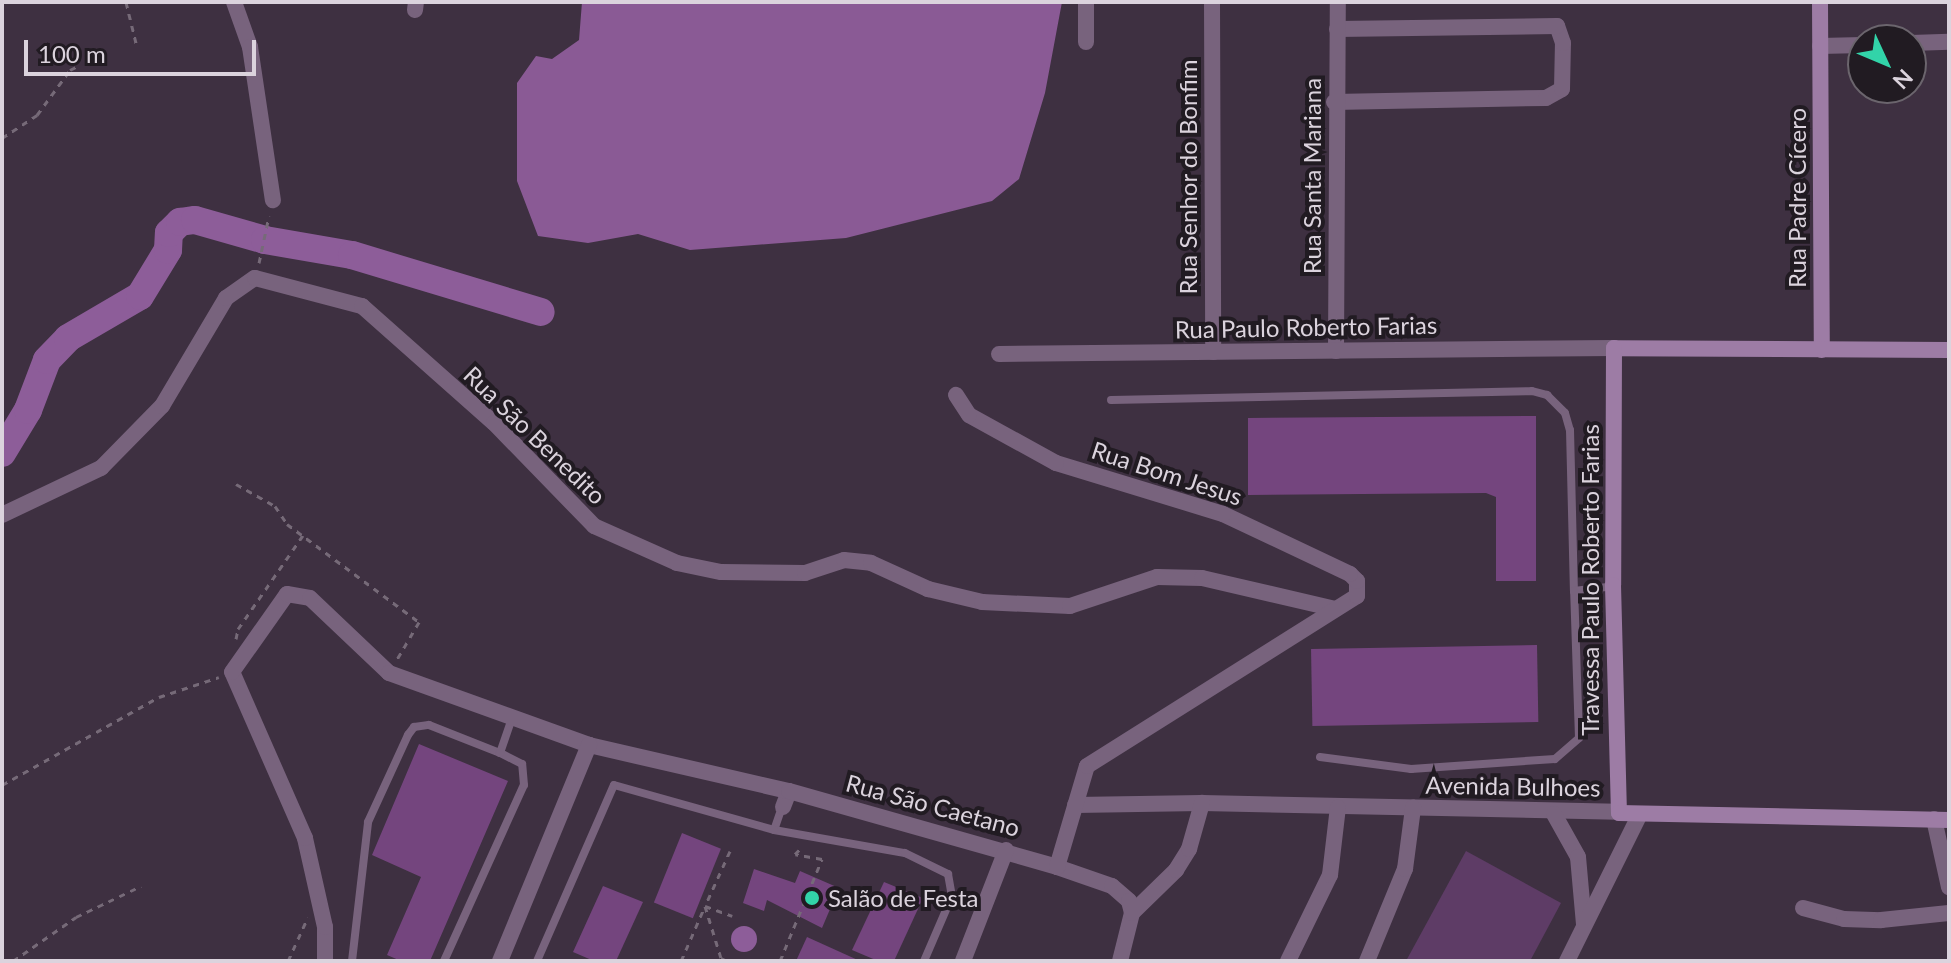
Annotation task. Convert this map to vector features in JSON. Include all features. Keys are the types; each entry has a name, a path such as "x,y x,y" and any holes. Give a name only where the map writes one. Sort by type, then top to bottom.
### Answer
{"street":[{"path":"234,2 250,47 273,200"},
{"path":"1086,2 1086,42"},
{"name":"Rua Senhor do Bonfim","path":"1212,2 1213,352"},
{"name":"Rua Santa Mariana","path":"1336,351 1334,102 1338,2"},
{"name":"Rua Padre Cícero","path":"1820,2 1822,350"},
{"path":"1334,102 1546,98 1562,89 1563,43 1557,26 1337,29"},
{"path":"1927,43 1949,42"},
{"path":"1820,46 1847,45"},
{"name":"Rua São Benedito","path":"2,515 101,468 162,406 226,298 255,278 362,306 494,423 594,526 677,563 721,572 805,573 844,560 871,563 928,589 982,602 1070,606 1157,577 1202,578 1335,609"},
{"path":"1614,348 1949,350"},
{"name":"Rua Paulo Roberto Farias","path":"999,354 1614,348"},
{"name":"Travessa Paulo Roberto Farias","path":"1614,348 1613,585 1617,812"},
{"name":"Rua Bom Jesus","path":"956,395 977,421 1056,463 1223,514 1337,568 1357,581 1357,596 1335,609"},
{"path":"325,961 320,902 305,838 232,672 280,602 299,593 389,673"},
{"path":"1057,867 1087,766 1335,609"},
{"name":"Rua São Caetano","path":"389,673 589,745 786,799 1006,850 1112,886 1129,901 1132,913"},
{"path":"500,961 589,745"},
{"path":"1120,961 1132,913 1176,870 1189,849 1202,803"},
{"name":"Avenida Bulhoes","path":"1075,805 1202,803 1554,814 1617,812 1942,819"},
{"path":"1288,961 1330,875 1338,807"},
{"path":"1367,961 1405,869 1413,808"},
{"path":"1554,814 1578,857 1584,925"},
{"path":"1567,961 1640,814"},
{"path":"1942,819 1949,887"},
{"path":"963,961 1006,850"},
{"path":"1803,908 1881,920 1949,913"}],"lane":[{"path":"1111,400 1532,391 1547,395 1565,413 1570,430 1579,738 1555,759 1411,769 1320,757"},
{"path":"1574,591 1613,585"},
{"path":"500,753 512,717"},
{"path":"352,961 368,822 408,735 414,727 429,725 522,764 524,785 444,961"},
{"path":"537,961 614,785 774,830 905,853 948,874 952,896 924,961"},
{"path":"774,830 786,799"}],"path":[{"path":"126,2 137,47"},
{"path":"2,138 37,115 70,70 80,65"},
{"path":"264,244 273,200"},
{"path":"236,484 275,506 303,535 419,622 389,673"},
{"path":"236,643 238,629 303,535"},
{"path":"2,785 159,697 232,672"},
{"path":"780,961 822,859 795,854 811,836"},
{"path":"681,961 730,851"},
{"path":"13,961 76,917 141,886"},
{"path":"288,961 320,902"},
{"path":"705,906 732,916"},
{"path":"705,906 721,958 727,961"}],"shaded area":[{"path":"582,2 1062,2 1045,93 1019,179 992,201 846,238 690,250 638,234 588,243 538,236 517,181 517,83 536,56 552,59 579,40"},
{"path":"1466,851 1561,903 1530,961 1406,961"},
{"path":"744,926 753,930 757,939 753,948 744,952 735,948 731,939 735,930"}],"building":[{"path":"1536,416 1536,581 1496,581 1496,497 1486,493 1248,495 1248,418"},
{"path":"1537,645 1538,722 1312,726 1311,649"},
{"path":"419,744 508,781 430,961 401,961 387,955 421,877 372,855"},
{"path":"682,833 721,849 693,918 654,903"},
{"path":"754,869 795,883 800,871 839,888 822,928 767,900 764,911 743,903"},
{"path":"884,882 923,898 894,961 878,961 852,950"},
{"path":"603,886 643,902 616,961 594,961 573,952"},
{"path":"807,937 860,961 796,961"}],"waterway":[{"path":"2,453 28,410 47,360 68,338 140,296 168,250 169,233 180,222 195,220 265,240 352,255 541,312"}],"place":[{"name":"Salão de Festa","path":"812,898"}]}
